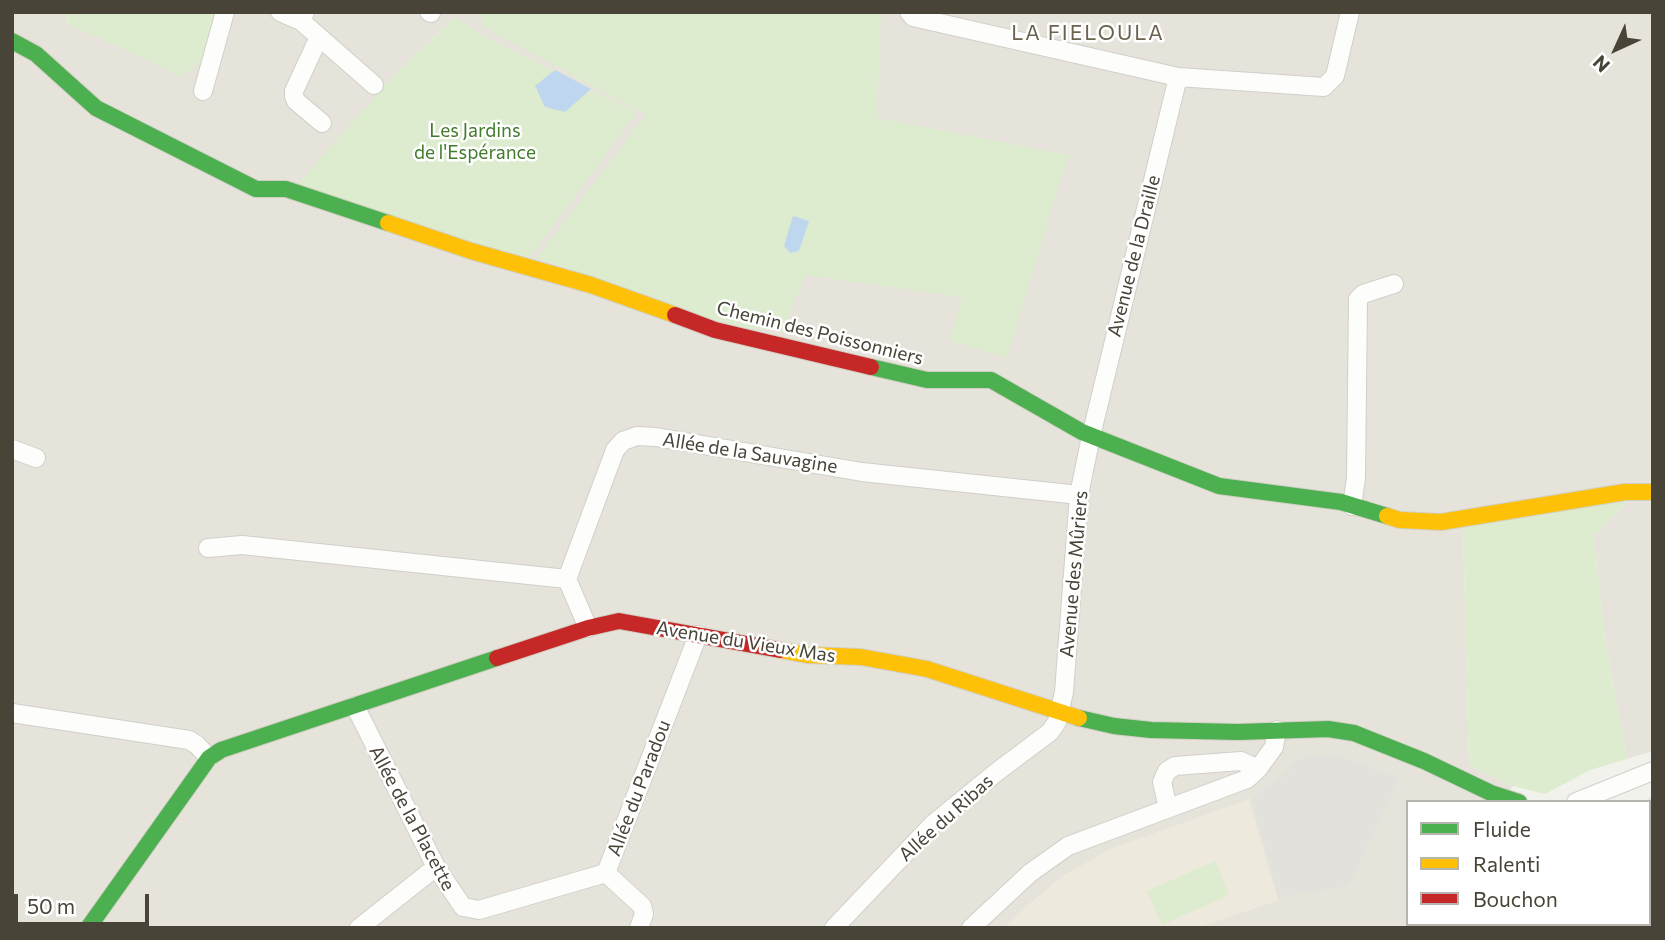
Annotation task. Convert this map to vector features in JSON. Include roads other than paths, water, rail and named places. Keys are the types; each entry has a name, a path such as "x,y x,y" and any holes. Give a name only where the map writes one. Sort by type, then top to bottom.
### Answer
{"street":[{"path":"203,91 225,12"},
{"path":"280,12 303,17 319,37 374,85"},
{"path":"909,12 913,17 1178,77 1324,86 1335,76 1350,12"},
{"path":"319,37 294,96 296,101 322,123"},
{"name":"Chemin des Poissonniers","path":"12,41 36,54 96,108 256,189 286,189 471,251 591,285 715,330 927,380 991,380 1068,426 1219,486 1309,497 1400,520 1441,522 1625,492 1653,492"},
{"name":"Avenue de la Draille","path":"1090,436 1178,77"},
{"path":"1352,506 1356,478 1358,299 1363,294 1394,284"},
{"name":"Allée de la Sauvagine","path":"567,579 615,450 623,441 637,436 862,472 1080,495"},
{"name":"Avenue des Mûriers","path":"1060,713 1080,495 1090,436"},
{"path":"12,449 36,458"},
{"path":"208,548 242,545 567,579 588,628"},
{"name":"Avenue du Vieux Mas","path":"88,928 209,758 231,745 588,628 619,621 807,655 861,657 926,669 1060,713 1114,726 1151,730 1238,732 1328,729 1354,733 1413,756 1495,797"},
{"name":"Allée du Paradou","path":"639,928 642,906 606,873 698,635"},
{"name":"Allée de la Placette","path":"355,706 436,867 458,903 471,910 479,910 606,873"},
{"path":"12,713 189,740 209,758"},
{"name":"Allée du Ribas","path":"834,928 933,824 1050,732 1060,713"},
{"path":"971,928 1030,873 1068,846 1247,779 1274,747 1277,730"},
{"path":"1168,808 1162,782 1167,771 1175,766 1241,761 1258,769"},
{"path":"1585,800 1653,771"},
{"path":"359,928 436,867"}],"water":[{"path":"555,70 591,89 565,112 545,107 535,86"},
{"path":"793,216 809,221 799,251 790,253 784,246"}],"district":[{"name":"LA FIELOULA","path":"1088,33"}],"park label":[{"name":"Les Jardins de l'Espérance","path":"475,142"}]}
